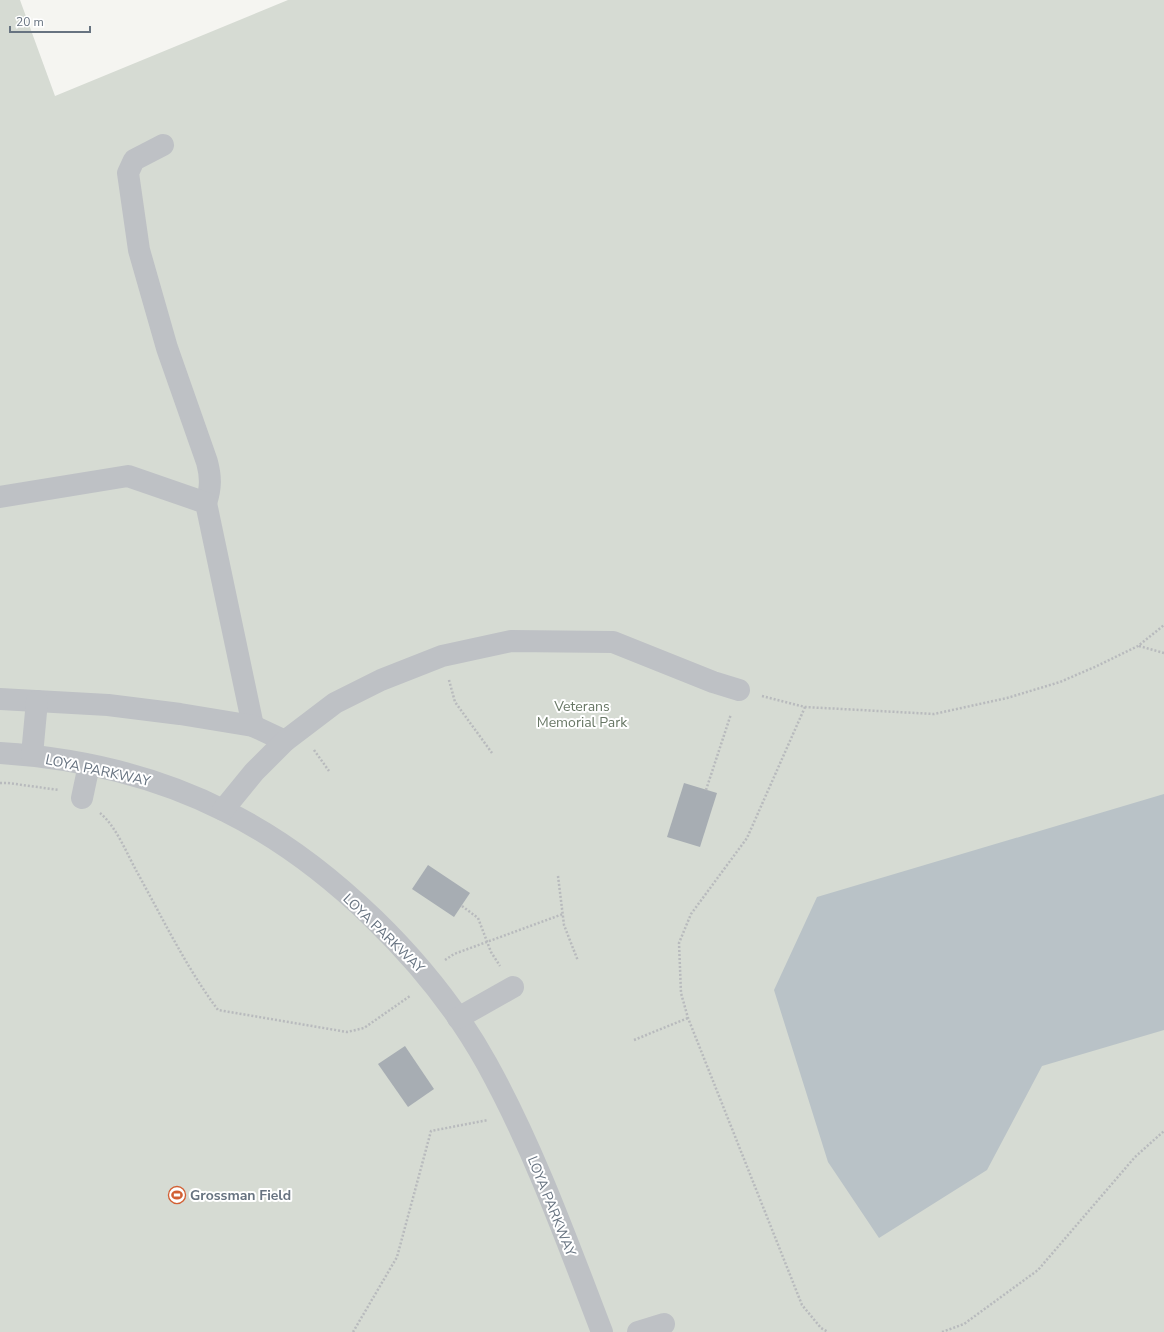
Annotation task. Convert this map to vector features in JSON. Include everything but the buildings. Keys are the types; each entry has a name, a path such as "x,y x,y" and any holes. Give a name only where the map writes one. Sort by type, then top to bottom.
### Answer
{"street":[{"path":"163,145 134,160 128,173 139,250 167,348 210,474 210,490 206,503 253,726"},
{"path":"0,497 128,476 206,503"},
{"path":"223,810 254,772 286,741 335,702 381,680 442,656 511,641 613,642 713,682 739,690"},
{"path":"0,699 108,705 180,714 253,726 286,741"},
{"path":"32,755 37,701"},
{"name":"LOYA PARKWAY","path":"0,753 32,755 89,765 155,782 223,810 255,827 318,870 370,916 427,975 458,1018 486,1062 511,1111 546,1190 602,1332"},
{"path":"82,798 89,765"},
{"path":"458,1018 513,987"},
{"path":"638,1332 664,1324"}],"path":[{"path":"706,790 739,690 805,707 867,712 934,714 1007,698 1060,682 1138,646 1164,624"},
{"path":"1138,646 1164,653"},
{"path":"453,694 455,702 492,754"},
{"path":"805,707 747,838 691,914 679,943 681,993 688,1018 802,1305 821,1328 828,1332"},
{"path":"320,758 330,771"},
{"path":"0,784 8,782 53,788 82,798 106,818 197,981 218,1010 347,1032 364,1028 409,998 412,992"},
{"path":"558,876 564,925 578,961"},
{"path":"462,906 478,918 491,952"},
{"path":"440,964 454,954 563,914"},
{"path":"634,1040 688,1018"},
{"path":"353,1332 397,1257 431,1131 486,1121 511,1111"},
{"path":"942,1332 964,1324 1038,1270 1135,1157 1164,1131"}],"green space":[{"name":"Veterans Memorial Park","path":"0,0 20,0 55,96 288,0 1164,0 1164,1332 0,1332"}],"shaded area":[{"path":"1164,794 1164,1030 1042,1066 987,1170 879,1238 828,1162 774,990 817,897"}],"place":[{"name":"Grossman Field","path":"177,1195"}]}
